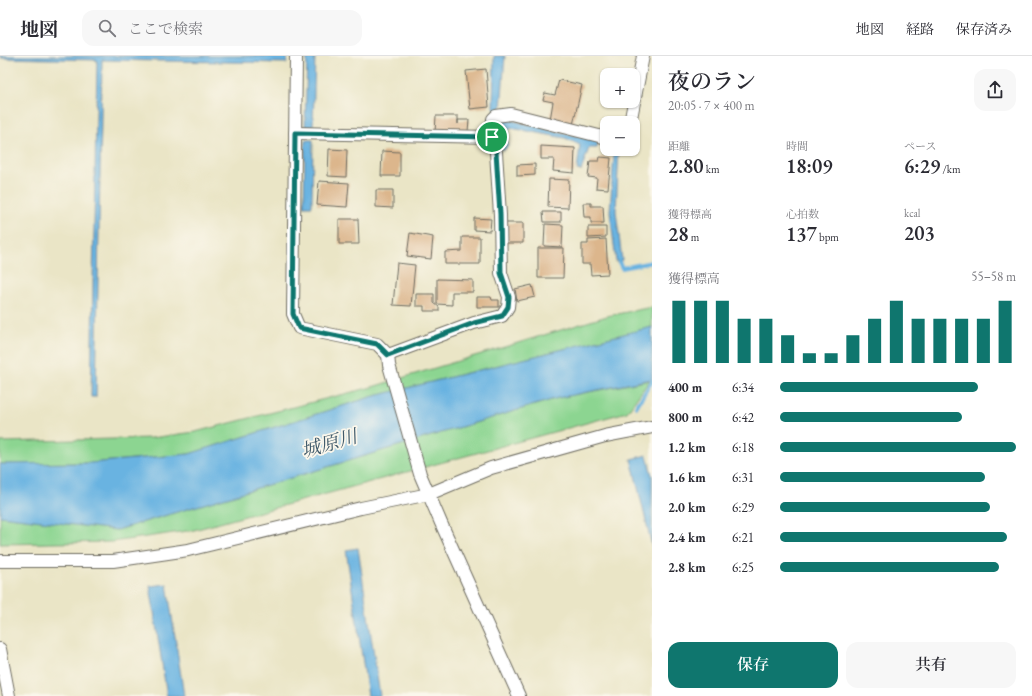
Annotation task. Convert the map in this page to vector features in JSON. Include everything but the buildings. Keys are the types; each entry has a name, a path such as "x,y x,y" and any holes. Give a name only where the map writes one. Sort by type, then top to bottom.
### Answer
{"street":[{"path":"296,56 293,314 299,328 377,344 388,360 420,474 519,696"},
{"path":"631,116 643,56"},
{"path":"388,360 474,323 502,316 508,307 509,297 501,273 500,214 496,152 492,137 493,119 500,115 511,114 600,136"},
{"path":"295,133 492,137"},
{"path":"0,562 113,561 188,550 361,508 429,494 490,468 605,436 652,427"},
{"path":"0,649 8,696"}],"green space":[{"path":"652,307 652,327 371,397 189,454 90,463 0,464 0,442 151,438 195,432 372,387 607,316"},
{"path":"650,380 627,412 194,530 112,542 0,544 0,516 117,530 558,398"}],"water":[{"path":"0,56 287,56 287,63 102,60 96,397 91,397 97,60 0,58"},
{"path":"307,56 315,56 313,127 305,127"},
{"path":"494,56 505,56 501,109 503,120 506,119 598,141 597,148 589,148 581,171 577,170 580,145 565,138 511,128 507,132 508,146 504,150 499,148 496,110 493,107"},
{"path":"305,140 313,140 312,206 304,206"},
{"path":"614,156 619,156 616,211 622,260 616,262 610,211"},
{"name":"城原川","path":"652,327 652,379 558,398 117,530 0,516 0,464 90,463 189,454 371,397"},
{"path":"647,455 652,476 652,546 631,459"},
{"path":"358,548 380,696 368,696 346,550"},
{"path":"167,584 184,696 167,696 150,586"}],"waterway":[{"path":"619,262 622,268 652,262"},
{"path":"636,407 652,381"}],"route":[{"path":"295,133 492,137 496,152 500,214 501,273 509,297 508,307 502,316 474,323 388,355 377,344 299,328 293,314 295,133"}]}
